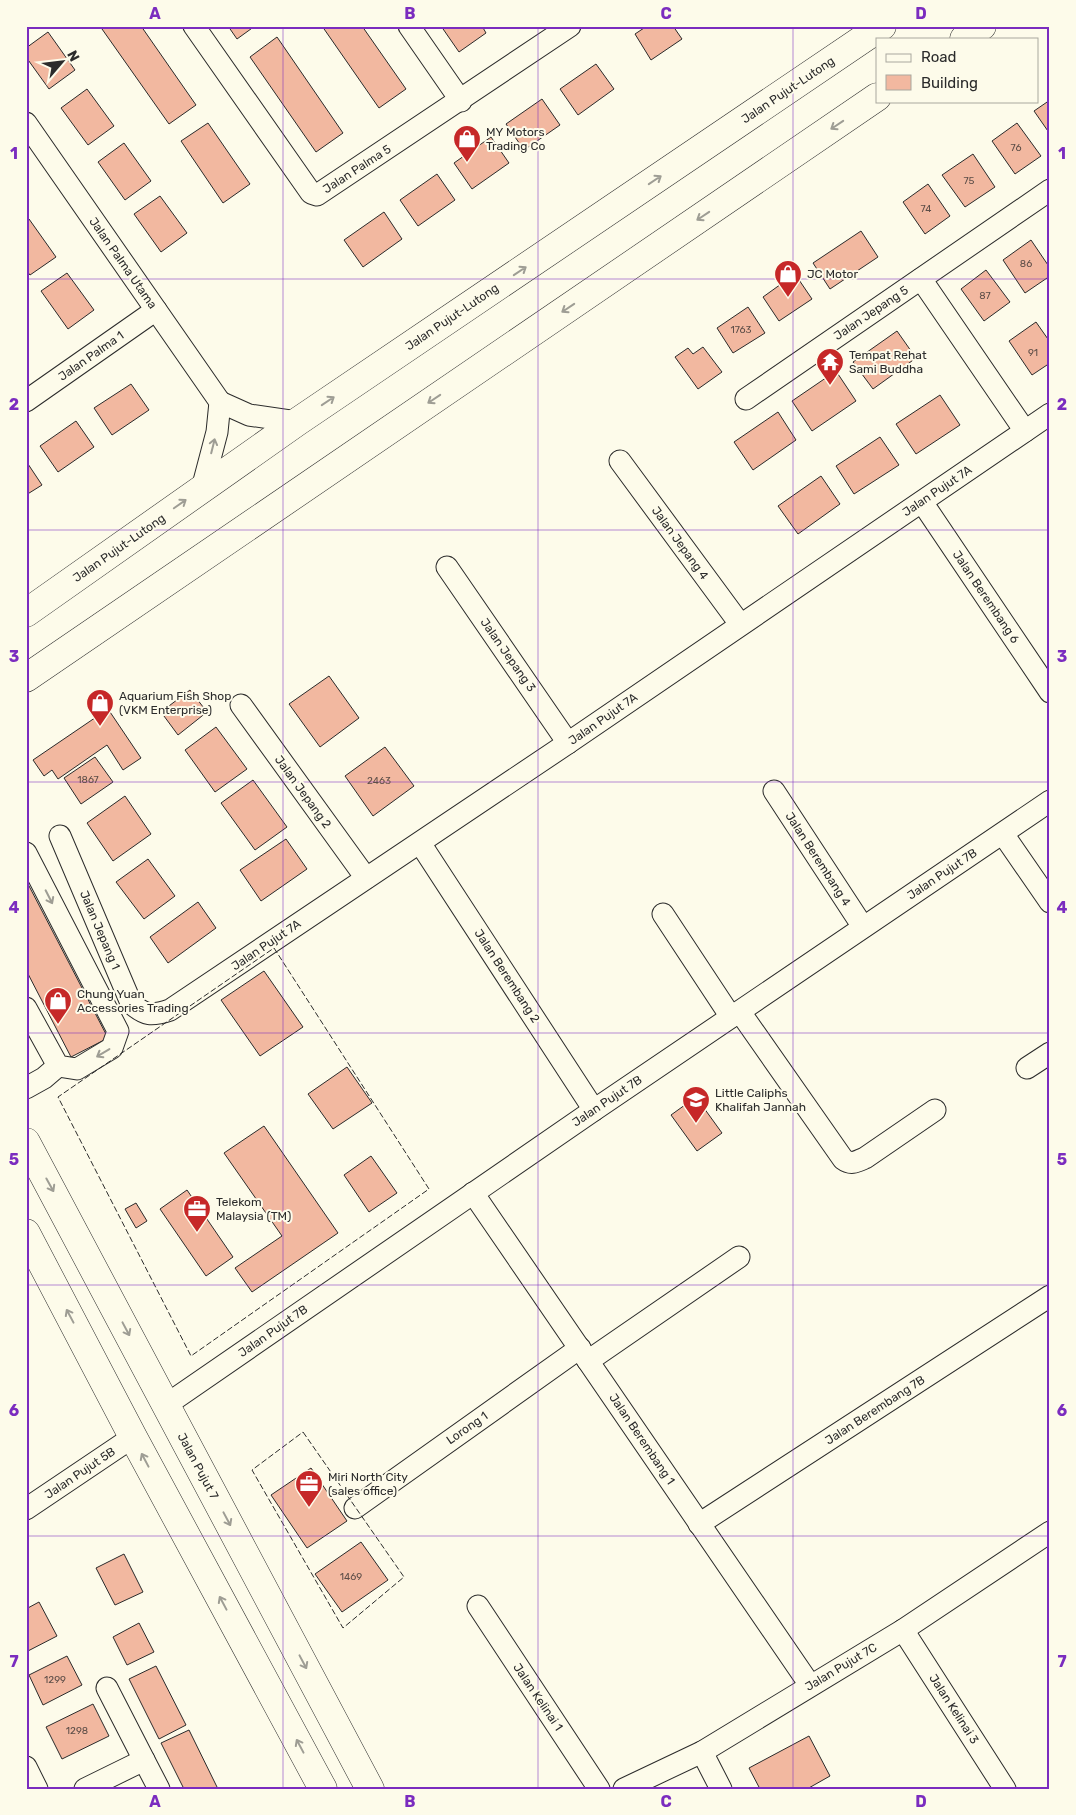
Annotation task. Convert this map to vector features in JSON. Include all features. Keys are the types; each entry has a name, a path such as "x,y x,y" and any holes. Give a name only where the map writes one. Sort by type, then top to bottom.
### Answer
{"main road":[{"name":"Jalan Pujut-Lutong","path":"26,613 297,422 882,26"},
{"path":"965,38 982,26"},
{"path":"26,678 876,98"},
{"path":"26,694 56,656"},
{"name":"Jalan Pujut 7","path":"26,1142 370,1789"},
{"path":"26,1233 133,1437 323,1789"},
{"path":"346,1744 360,1789"}],"street":[{"name":"Jalan Palma 5","path":"194,26 314,194 320,193 570,26"},
{"path":"409,26 461,100"},
{"name":"Jalan Palma Utama","path":"26,123 220,402"},
{"name":"Jalan Jepang 5","path":"746,399 1050,190"},
{"name":"Jalan Jepang 5","path":"921,279 1025,431"},
{"name":"Jalan Palma 1","path":"26,401 156,310"},
{"path":"202,489 217,432 220,402 249,415 297,422"},
{"name":"Jalan Pujut 7A","path":"145,1013 170,1010 568,743 1050,414"},
{"name":"Jalan Jepang 4","path":"620,461 740,624"},
{"name":"Jalan Berembang 6","path":"922,502 1050,692"},
{"name":"Jalan Jepang 3","path":"447,568 568,743"},
{"name":"Jalan Jepang 2","path":"240,705 366,878"},
{"name":"Jalan Berembang 4","path":"774,791 863,927"},
{"name":"Jalan Pujut 7B","path":"166,1405 594,1110 1050,801"},
{"path":"1003,834 1050,902"},
{"name":"Jalan Jepang 1","path":"60,836 131,1003 145,1013"},
{"name":"Jalan Berembang 2","path":"420,843 594,1110"},
{"path":"26,853 118,1031"},
{"path":"663,914 843,1159 848,1163 865,1158 935,1110"},
{"path":"26,1008 58,1066"},
{"path":"26,1088 44,1078 58,1066 77,1069 112,1048 118,1031 145,1013"},
{"path":"1027,1068 1050,1053"},
{"name":"Jalan Berembang 1","path":"473,1193 810,1685"},
{"name":"Lorong 1","path":"355,1508 584,1354 739,1257"},
{"name":"Jalan Berembang 7B","path":"700,1524 1050,1296"},
{"name":"Jalan Pujut 5B","path":"26,1509 133,1437"},
{"name":"Jalan Pujut 7C","path":"624,1789 702,1752 903,1630 1050,1532"},
{"name":"Jalan Kelinai 1","path":"478,1606 599,1789"},
{"name":"Jalan Kelinai 3","path":"903,1630 1005,1789"},
{"path":"107,1688 159,1789"},
{"path":"702,1752 721,1789"},
{"path":"86,1789 144,1760"},
{"path":"26,1767 37,1789"}],"building":[{"path":"106,26 141,26 196,105 169,124 102,29"},
{"path":"228,26 255,26 237,39"},
{"path":"322,26 362,26 406,89 379,108"},
{"path":"441,26 482,26 486,33 459,52"},
{"path":"647,26 673,26 682,39 651,60 635,34"},
{"path":"48,32 75,70 49,89 26,57 26,48"},
{"path":"277,37 343,133 316,152 250,57"},
{"path":"596,64 614,89 578,115 560,89"},
{"path":"87,89 114,126 88,145 61,108"},
{"path":"542,99 560,125 524,150 506,124"},
{"path":"1050,100 1050,134 1034,111"},
{"path":"208,123 250,184 223,203 181,141"},
{"path":"1017,123 1041,156 1015,174 992,141"},
{"path":"491,137 509,163 472,189 454,163"},
{"path":"124,143 151,181 125,200 98,162"},
{"path":"973,154 995,187 965,207 942,175"},
{"path":"437,174 455,200 418,226 400,200"},
{"path":"928,184 950,216 925,234 903,202"},
{"path":"160,196 187,233 161,252 134,214"},
{"path":"384,212 402,239 363,267 344,240"},
{"path":"29,219 56,257 30,275 26,270 26,221"},
{"path":"861,231 878,257 830,289 813,263"},
{"path":"1031,240 1050,268 1050,276 1025,293 1003,260"},
{"path":"986,270 1010,302 984,321 961,289"},
{"path":"67,273 94,310 68,329 41,291"},
{"name":"JC Motor","path":"795,274 812,299 779,321 763,297"},
{"path":"748,307 765,333 733,353 717,328"},
{"path":"1036,322 1050,342 1050,363 1032,375 1009,341"},
{"path":"897,331 916,358 873,389 853,362"},
{"path":"703,347 722,372 698,389 675,357 688,348 693,354"},
{"path":"836,371 856,401 812,431 792,401"},
{"path":"131,384 149,410 112,435 94,408"},
{"path":"940,395 960,425 916,454 896,424"},
{"path":"778,412 796,440 753,470 734,442"},
{"path":"76,421 94,447 58,472 40,446"},
{"path":"880,437 899,465 854,494 836,466"},
{"path":"26,461 42,485 26,495"},
{"path":"821,476 840,504 798,534 778,506"},
{"path":"329,676 359,718 320,747 289,704"},
{"path":"190,690 207,712 178,735 161,712"},
{"name":"Aquarium Fish Shop (VKM Enterprise)","path":"108,709 141,758 123,770 107,745 58,779 52,770 44,776 33,760"},
{"path":"216,727 247,769 215,792 185,750"},
{"path":"385,747 414,786 373,816 345,776"},
{"path":"95,757 113,782 81,804 64,778"},
{"path":"253,780 287,827 255,850 221,803"},
{"path":"125,796 151,834 113,861 87,823"},
{"path":"286,839 307,869 261,901 240,870"},
{"path":"148,859 175,896 144,919 116,882"},
{"path":"28,884 108,1038 71,1057 26,970"},
{"path":"198,902 216,928 168,963 150,937"},
{"path":"264,971 303,1027 260,1056 221,1000"},
{"path":"347,1067 372,1103 333,1129 308,1094"},
{"name":"Little Caliphs Khalifah Jannah","path":"696,1097 722,1133 697,1151 671,1115"},
{"path":"264,1126 338,1233 252,1292 235,1268 282,1236 224,1153"},
{"path":"371,1156 397,1193 369,1212 344,1175"},
{"name":"Telekom Malaysia (TM)","path":"187,1190 233,1257 206,1276 160,1209"},
{"path":"136,1203 147,1221 136,1228 125,1209"},
{"name":"Miri North City (sales office)","path":"311,1468 347,1521 307,1548 271,1495"},
{"path":"361,1542 388,1580 342,1612 315,1574"},
{"path":"124,1554 143,1592 115,1605 96,1568"},
{"path":"39,1602 57,1636 26,1652 26,1609"},
{"path":"139,1623 154,1652 127,1665 113,1637"},
{"path":"67,1656 82,1685 43,1705 29,1675"},
{"path":"156,1666 186,1725 159,1739 129,1679"},
{"path":"93,1704 109,1736 62,1759 46,1727"},
{"path":"189,1730 218,1789 184,1789 161,1743"},
{"path":"809,1736 830,1776 807,1789 760,1789 749,1768"}],"fence":[{"path":"274,948 429,1189 191,1356 58,1097 274,948"},
{"path":"303,1432 404,1577 343,1628 252,1470 303,1432"}],"place":[{"name":"MY Motors Trading Co","path":"467,163"},
{"name":"JC Motor","path":"788,298"},
{"name":"Tempat Rehat Sami Buddha","path":"830,386"},
{"name":"Aquarium Fish Shop (VKM Enterprise)","path":"100,727"},
{"name":"Chung Yuan Accessories Trading","path":"58,1025"},
{"name":"Little Caliphs Khalifah Jannah","path":"696,1124"},
{"name":"Telekom Malaysia (TM)","path":"197,1233"},
{"name":"Miri North City (sales office)","path":"309,1508"}]}
